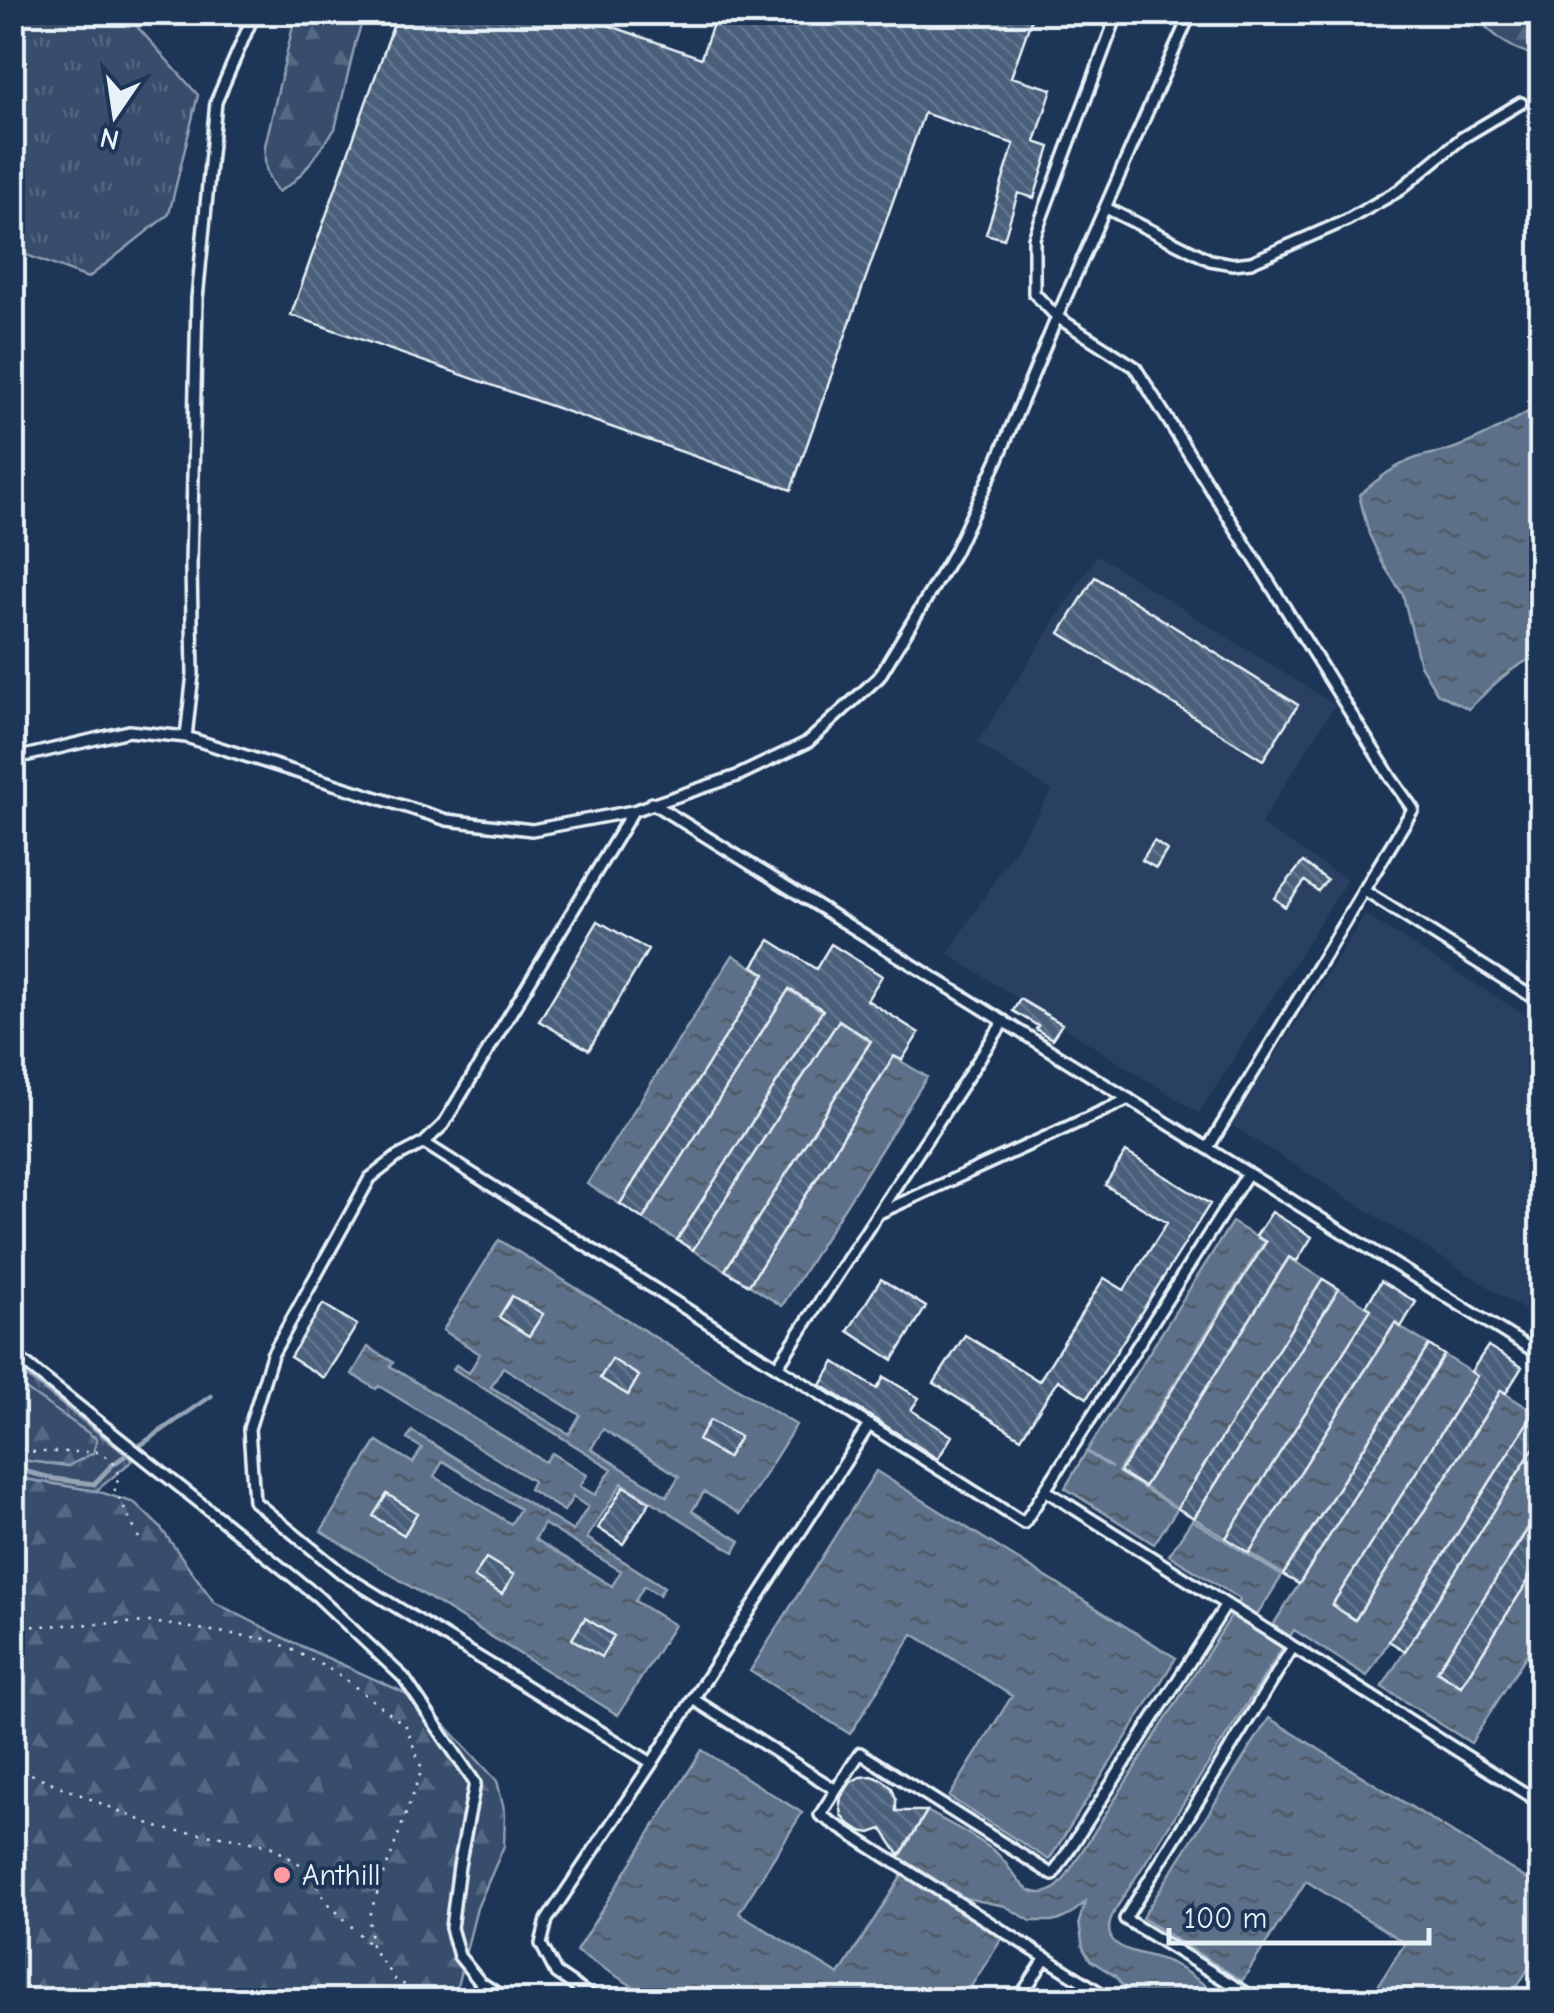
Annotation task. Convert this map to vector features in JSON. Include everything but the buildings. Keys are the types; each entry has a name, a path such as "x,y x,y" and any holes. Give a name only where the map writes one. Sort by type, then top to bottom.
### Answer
{"lane":[{"path":"186,736 192,674 198,299 214,122 216,102 255,12"},
{"path":"1118,12 1034,238 1034,292 1057,316 1135,366 1412,809 1208,1148"},
{"path":"12,758 129,731 186,736 446,820 532,830 633,810 738,776 808,742 879,677 954,553 1191,13"},
{"path":"1106,208 1210,260 1251,262 1347,220 1398,190 1462,138 1520,103"},
{"path":"652,803 1542,1356"},
{"path":"633,810 443,1124 424,1143 370,1178 272,1355 249,1429 254,1501 344,1575 652,1763"},
{"path":"1364,890 1542,1003"},
{"path":"778,1367 1004,1022"},
{"path":"877,1214 1129,1099"},
{"path":"424,1143 1024,1523 1248,1173"},
{"path":"12,1353 317,1596 404,1678 475,1783 451,1928 459,1956 480,1982 507,2000"},
{"path":"596,2000 556,1973 541,1944 547,1920 869,1425"},
{"path":"1045,1490 1542,1804"},
{"path":"1112,2000 820,1814 860,1753 1053,1876 1226,1604"},
{"path":"1258,2000 1125,1919 1294,1647"},
{"path":"693,1698 836,1790"},
{"path":"1018,2000 1046,1958"}],"path":[{"path":"12,1447 34,1452 100,1452 114,1464 120,1479 113,1486 141,1542"},
{"path":"12,1627 151,1622 273,1640 337,1672 406,1726 422,1769 368,1916 372,1946"},
{"path":"12,1766 162,1829 270,1846 308,1869 325,1900 372,1946 395,1980 435,2000"}],"shaded area":[{"path":"1097,555 1335,705 1260,824 1347,880 1199,1113 948,954 1052,791 977,743"},
{"path":"1365,915 1541,1025 1541,1320 1231,1125"}],"green space":[{"path":"13,12 125,13 198,95 169,214 88,278 13,250"},
{"path":"296,13 365,13 335,129 304,171 278,192 267,170 265,146"},
{"path":"1471,13 1541,13 1541,57 1510,45"},
{"path":"12,1365 133,1460 96,1491 13,1477 13,1459 68,1466 25,1388 13,1389"},
{"path":"24,1388 97,1439 93,1453 68,1466 13,1459 13,1389"},
{"path":"12,1477 96,1491 135,1503 160,1527 214,1602 423,1701 497,1781 505,1813 504,1846 477,1908 455,2000 13,2000"}],"water":[{"path":"1541,404 1541,655 1511,671 1469,709 1437,693 1420,665 1403,595 1369,534 1359,495 1402,464 1473,441"},
{"path":"733,955 765,975 620,1204 587,1184"},
{"path":"788,990 822,1011 677,1240 643,1219"},
{"path":"838,1021 870,1042 725,1270 693,1250"},
{"path":"894,1057 927,1077 782,1306 749,1285"},
{"path":"1232,1222 1264,1242 1118,1472 1177,1509 1154,1544 1065,1488 1086,1452 1112,1468 1087,1451"},
{"path":"499,1240 796,1425 740,1514 704,1492 692,1511 740,1541 734,1552 622,1483 587,1538 664,1587 659,1595 644,1586 635,1601 674,1625 618,1715 321,1531 377,1441 413,1463 422,1448 407,1439 412,1431 573,1531 588,1507 573,1497 564,1511 529,1489 533,1481 379,1386 376,1389 352,1374 368,1347 393,1362 390,1366 545,1462 552,1453 587,1475 580,1486 595,1495 612,1469 453,1369 456,1365 469,1373 480,1354 443,1330","holes":["503,1367 580,1415 569,1434 491,1387","603,1429 679,1476 667,1496 591,1449","443,1461 520,1509 511,1524 434,1476","544,1524 621,1571 612,1586 535,1539"]},
{"path":"1289,1258 1323,1279 1177,1508 1144,1487"},
{"path":"1339,1289 1371,1309 1226,1538 1194,1518"},
{"path":"1395,1324 1429,1345 1283,1574 1249,1553"},
{"path":"1444,1355 1477,1376 1332,1605 1356,1619 1501,1391 1534,1412 1367,1676 1294,1630 1290,1636 1273,1625"},
{"path":"1541,1435 1541,1506 1437,1672 1461,1687 1541,1559 1541,1632 1471,1743 1382,1687"},
{"path":"876,1471 1176,1658 1049,1860 949,1797 1012,1696 913,1634 850,1734 750,1671"},
{"path":"1192,1520 1282,1576 1256,1617 1238,1605 1240,1599 1169,1555"},
{"path":"1232,1615 1283,1647 1109,1925 1116,1944 1173,1964 1227,2000 1133,2000 1115,1976 1090,1960 1083,1948 1079,1922 1085,1902 1057,1921 1031,1921 1005,1906 965,1898 900,1857 927,1811 994,1851 1031,1891 1054,1889 1065,1878"},
{"path":"1269,1718 1541,1888 1541,1948 1509,2000 1369,2000 1405,1943 1306,1881 1242,1981 1142,1918"},
{"path":"702,1750 802,1813 739,1913 839,1975 903,1874 1003,1937 962,2000 655,2000 576,1951"}],"waterway":[{"path":"12,1468 94,1484 112,1465 211,1396"}],"place":[{"name":"Anthill","path":"282,1875"}]}
